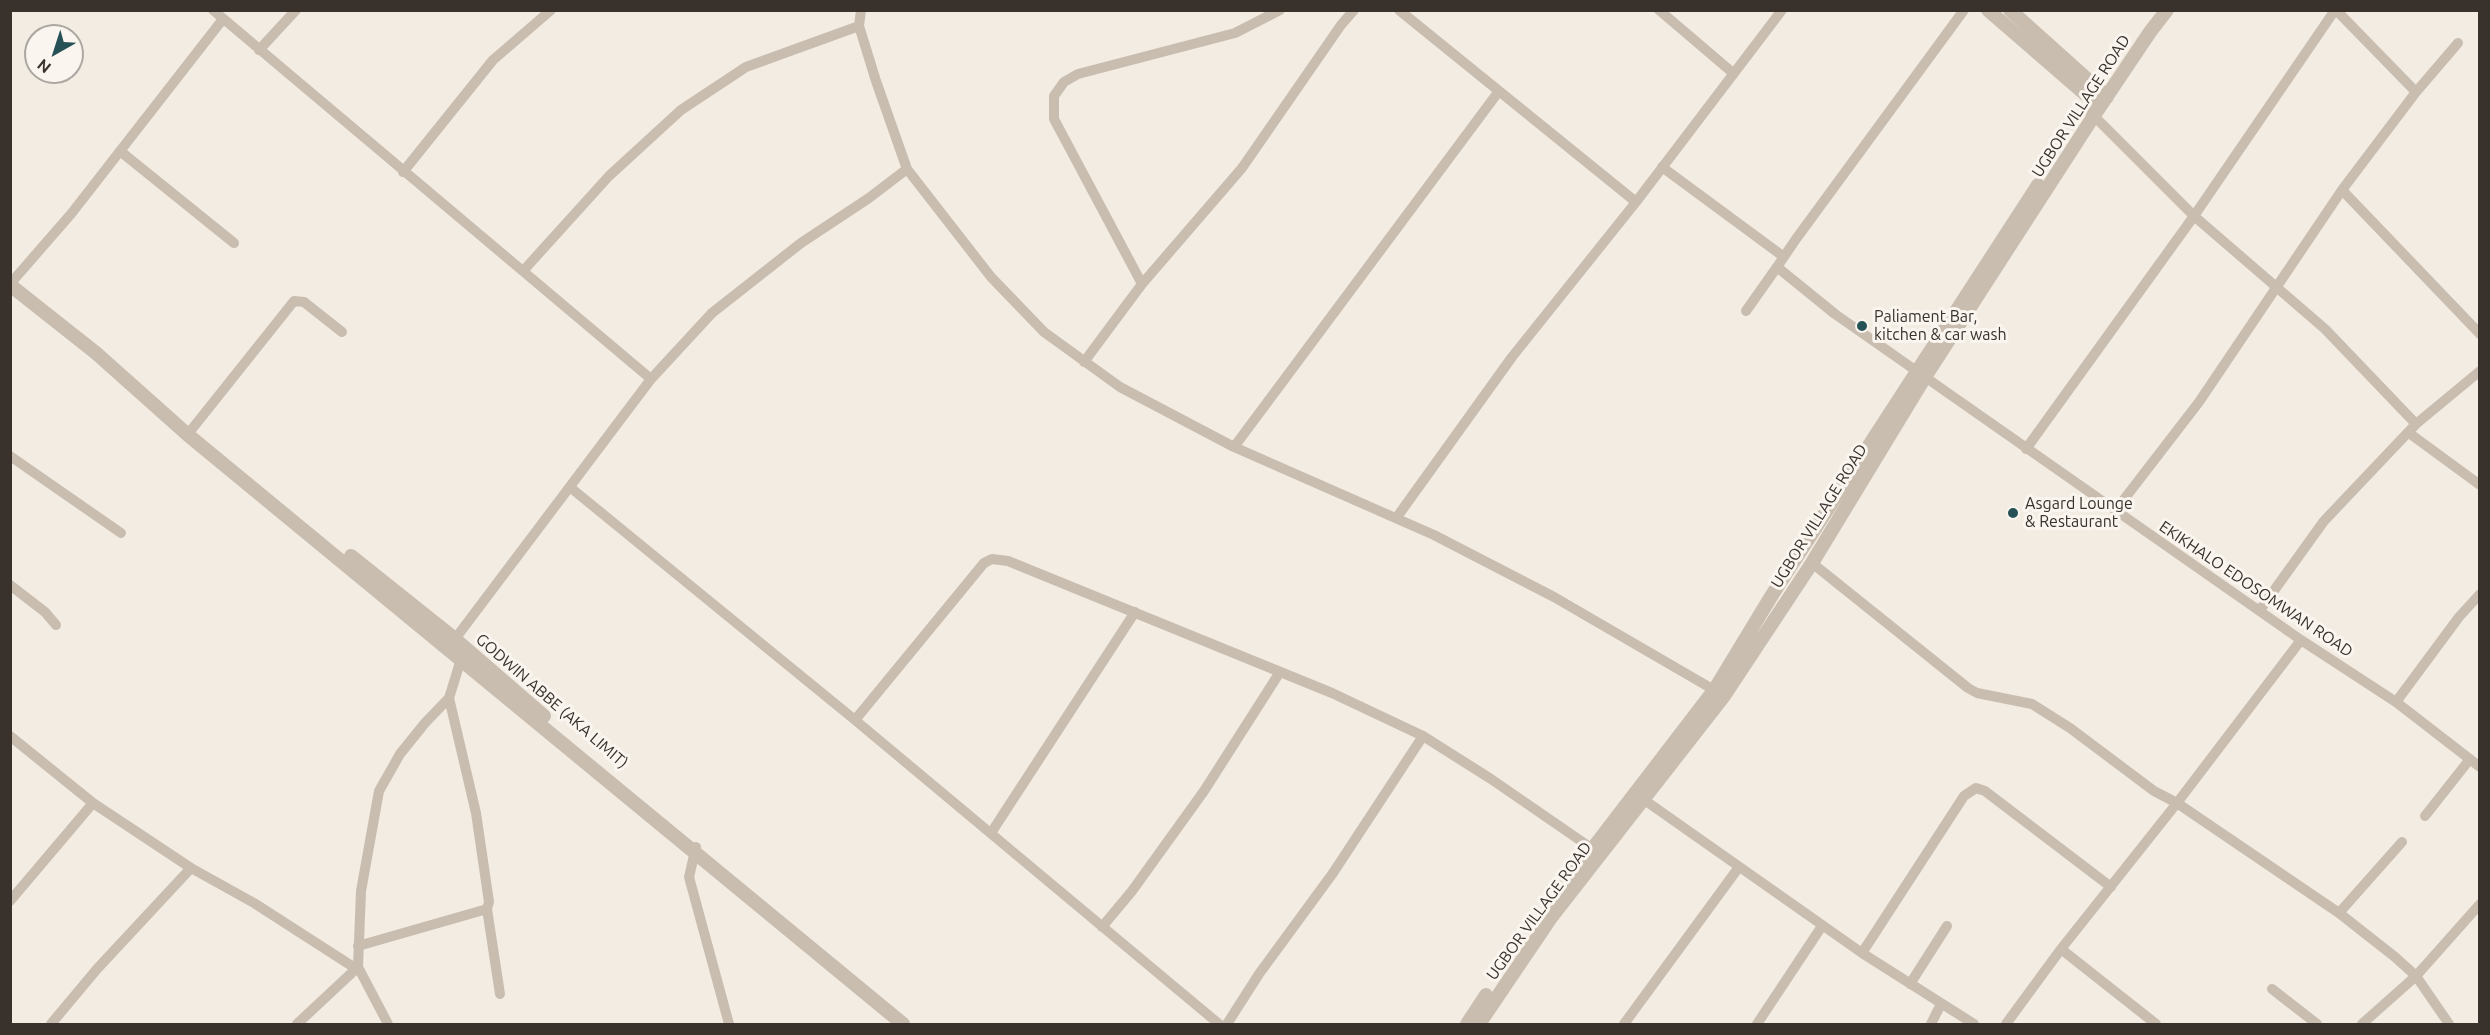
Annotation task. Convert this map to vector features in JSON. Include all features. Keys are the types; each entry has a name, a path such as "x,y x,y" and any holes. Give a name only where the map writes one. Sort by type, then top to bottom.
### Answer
{"street":[{"path":"213,10 651,379"},
{"path":"259,50 296,10"},
{"path":"403,172 493,60 551,10"},
{"path":"861,10 859,26 907,169 991,277 1044,332 1120,387 1234,447 1397,517 1554,597 1719,692"},
{"path":"1142,284 1111,230 1054,119 1054,96 1064,82 1078,74 1235,33 1280,10"},
{"path":"1084,362 1142,284 1242,168 1341,25 1354,10"},
{"path":"1400,10 1636,202"},
{"path":"1659,10 1733,73"},
{"path":"1397,517 1512,357 1636,202 1782,10"},
{"path":"1746,310 1964,10"},
{"path":"1988,10 2097,103"},
{"name":"UGBOR VILLAGE ROAD","path":"1467,1024 1513,956 1719,692 1772,595 1921,374 2097,103 2168,10"},
{"path":"2026,449 2194,216 2336,10 2416,92"},
{"path":"2008,28 2016,12 2194,216 2325,329 2416,424"},
{"path":"10,285 71,214 223,19"},
{"path":"523,271 609,176 681,110 746,67 859,26"},
{"path":"2115,511 2199,402 2342,190 2416,92 2458,43"},
{"path":"1234,447 1499,91"},
{"path":"120,151 234,243"},
{"path":"1662,167 1784,257"},
{"path":"500,994 476,813 449,698 461,648 571,488 651,379 712,313 801,243 869,198 907,169"},
{"path":"2342,190 2480,334"},
{"name":"EKIKHALO EDOSOMWAN ROAD","path":"1778,267 1835,314 2301,640 2396,702 2480,767"},
{"name":"GODWIN ABBE (AKA LIMIT)","path":"10,285 96,353 197,442 461,648"},
{"path":"192,429 294,301 304,302 342,332"},
{"path":"2260,610 2324,521 2416,424 2480,371"},
{"name":"UGBOR VILLAGE ROAD","path":"1479,1024 1596,851 1643,799 1812,563 1921,374"},
{"name":"GODWIN ABBE (AKA LIMIT)","path":"162,410 192,429 461,648 695,850 903,1024"},
{"path":"2409,433 2480,485"},
{"path":"10,456 121,532"},
{"path":"571,488 992,833 1219,1024"},
{"path":"855,720 984,563 993,559 1008,561 1280,672 1423,736 1491,779 1596,851"},
{"path":"1812,563 1968,688 1977,693 2032,704 2070,728 2154,791 2177,803 2339,913 2416,976 2449,1024"},
{"path":"10,585 45,612 56,625"},
{"path":"2396,702 2459,617 2480,594"},
{"path":"992,833 1135,612"},
{"path":"2006,1024 2061,949 2177,803 2301,640"},
{"path":"1102,927 1132,891 1204,791 1280,672"},
{"path":"297,1024 356,968 361,891 379,791 400,754 449,698"},
{"path":"10,736 93,804 191,868 254,903 356,968 388,1024"},
{"path":"1227,1024 1259,974 1333,873 1423,736"},
{"path":"2425,816 2470,759"},
{"path":"1862,953 1964,796 1976,788 1985,791 2111,887"},
{"path":"1643,799 1822,926 1974,1024"},
{"path":"10,901 93,804"},
{"path":"2339,913 2402,842"},
{"path":"695,850 689,877 729,1024"},
{"name":"GODWIN ABBE (AKA LIMIT)","path":"695,850 915,1024"},
{"path":"1624,1024 1739,867"},
{"path":"51,1024 97,969 191,868"},
{"path":"2362,1024 2416,976 2480,904"},
{"path":"358,946 487,909"},
{"path":"1757,1024 1822,926"},
{"path":"1910,984 1947,926"},
{"path":"2061,949 2156,1024"},
{"path":"2272,989 2317,1024"},
{"path":"1930,1024 1941,1004"}],"place":[{"name":"Paliament Bar, kitchen & car wash","path":"1862,326"},
{"name":"Asgard Lounge & Restaurant","path":"2013,513"}]}
